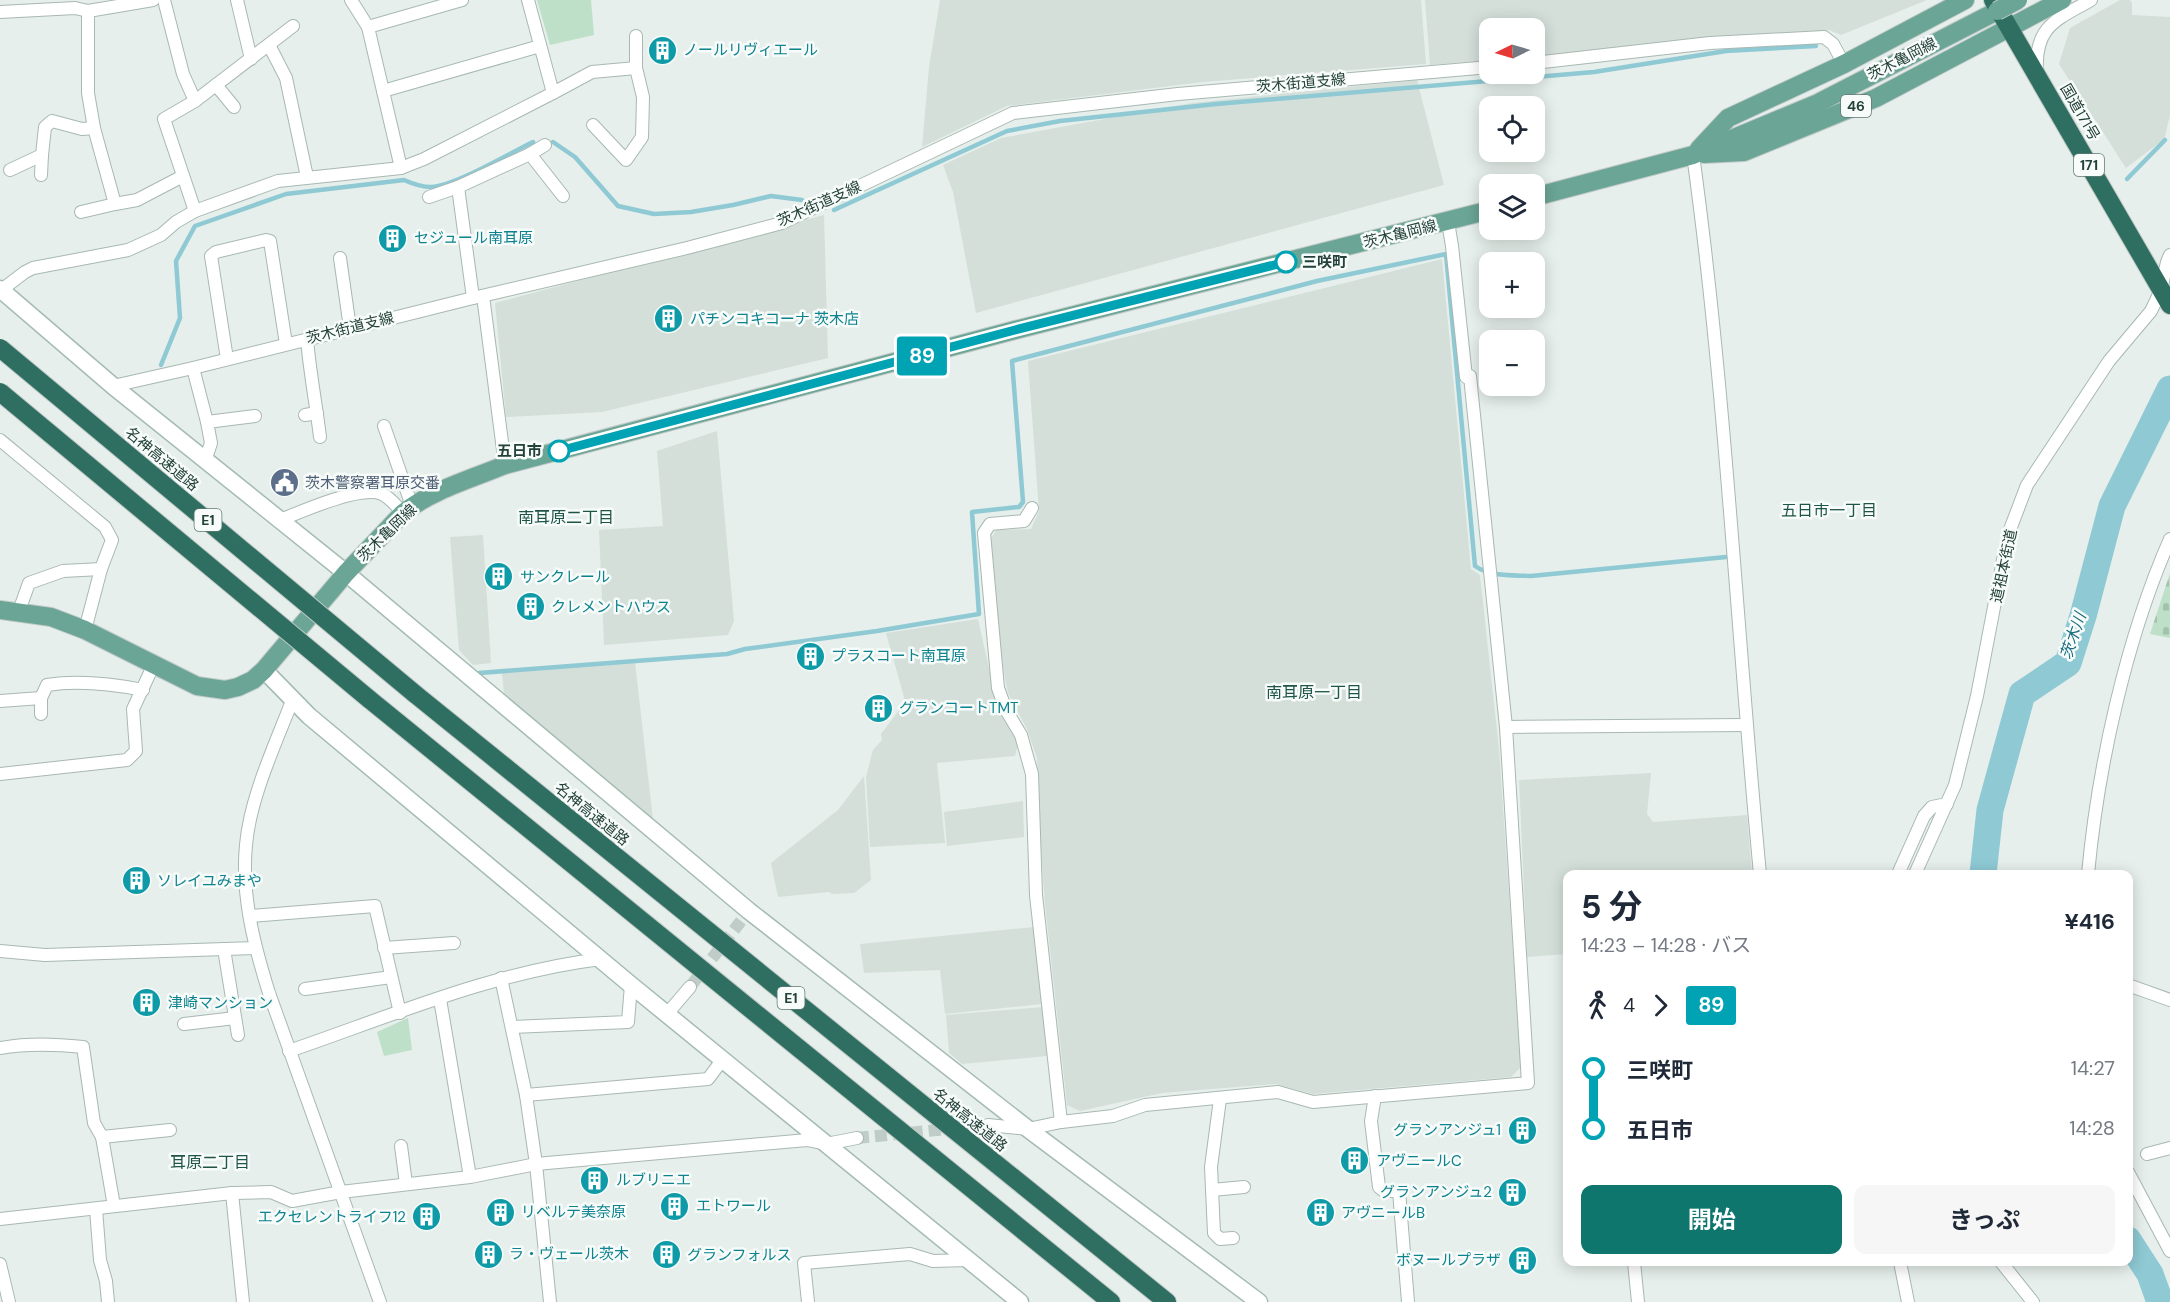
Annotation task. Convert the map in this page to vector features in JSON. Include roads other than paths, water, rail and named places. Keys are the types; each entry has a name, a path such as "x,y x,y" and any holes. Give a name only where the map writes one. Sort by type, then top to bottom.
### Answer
{"highway":[{"name":"国道171号","path":"1995,5 2167,299"},
{"name":"名神高速道路","path":"0,348 415,694 1167,1302"},
{"name":"E1","path":"0,392 369,699 1111,1302"}],"main road":[{"path":"1693,155 1728,118 1844,64 1965,0"},
{"name":"茨木亀岡線","path":"1545,194 1693,155 1818,103 1948,36 1995,5 2018,0"},
{"path":"2009,27 2062,0"},
{"name":"46","path":"1693,155 1744,152 1876,98 2009,27"},
{"name":"茨木亀岡線","path":"0,610 19,611 51,618 85,630 197,686 225,690 238,687 253,680 264,670 346,573 407,510 445,488 505,465 1015,330 1479,213"}],"street":[{"path":"0,12 75,8 88,11 153,0"},
{"path":"164,0 183,74 195,101"},
{"path":"237,0 251,58"},
{"path":"351,0 368,27 401,168"},
{"path":"368,27 462,0"},
{"path":"528,0 553,93"},
{"path":"2037,74 2038,53 2046,28 2091,0"},
{"path":"88,11 88,93 94,128 115,204"},
{"path":"195,211 164,120 195,101 293,26"},
{"path":"593,125 626,160 642,137 643,97 636,68 636,36"},
{"path":"1545,62 1710,43 1824,37 1833,44 1844,64"},
{"path":"269,45 285,78 307,177"},
{"path":"382,91 540,46"},
{"path":"636,68 592,72 424,159 401,168 278,181 195,211 176,222 161,235 140,246 116,254 33,268 0,290 278,521 346,573 745,916 1259,1302"},
{"name":"茨木街道支線","path":"113,386 687,248 782,223 1013,113 1178,94 1479,68"},
{"path":"216,85 234,107"},
{"path":"41,175 45,127 52,121 82,129 94,128"},
{"path":"429,197 458,187 530,154 544,145"},
{"path":"530,154 563,196"},
{"path":"10,170 42,155"},
{"path":"1693,155 1716,341 1745,725 1760,870"},
{"path":"81,212 137,200 183,176"},
{"path":"458,187 505,465"},
{"path":"988,1125 1028,1129 1061,1122 1113,1116 1145,1105 1278,1092 1313,1102 1528,1083 1506,727 1470,376 1466,377 1448,222"},
{"path":"226,359 211,256 216,252 270,241 286,344"},
{"name":"道祖本街道","path":"1917,870 1955,785 1977,696 2003,560 2019,504 2027,485 2109,362 2151,311 2167,299 2167,262 2170,255"},
{"path":"340,258 350,328"},
{"path":"307,340 311,384 315,396 311,414 320,437"},
{"path":"193,368 210,443 205,461"},
{"path":"207,422 255,416"},
{"path":"384,426 407,510"},
{"path":"0,440 105,527 112,540 101,569 85,630"},
{"path":"278,521 331,501 373,492 388,497 407,510"},
{"path":"1032,508 1024,521 990,524 984,533 998,688 1006,710 1021,735 1032,774 1036,895 1061,1122"},
{"path":"2089,870 2100,786 2119,695 2137,627 2170,539"},
{"path":"19,611 29,583 63,571 101,569"},
{"path":"0,774 127,760 136,751 133,709 154,664"},
{"path":"264,670 292,700 632,985 1020,1302"},
{"path":"41,714 41,698 47,685 103,684 143,690"},
{"path":"0,700 41,698"},
{"path":"292,700 258,790 246,843 245,884 255,948 289,1051 380,1302"},
{"path":"1506,727 1745,725"},
{"path":"1900,870 1924,816 1932,807 1947,804"},
{"path":"250,915 375,906 400,1013"},
{"path":"384,948 454,943"},
{"path":"0,951 45,955 255,948"},
{"path":"224,949 238,1035"},
{"path":"289,1051 501,978 570,963 601,959"},
{"path":"304,989 391,977"},
{"path":"501,978 526,1095 553,1302"},
{"path":"512,1027 628,1022 632,985"},
{"path":"667,1014 690,987"},
{"path":"2133,988 2170,1000"},
{"path":"440,999 470,1178"},
{"path":"184,1024 235,1018"},
{"path":"0,1048 42,1043 83,1047 94,1123 102,1137 114,1206"},
{"path":"526,1095 708,1079 723,1059"},
{"path":"1375,1096 1371,1121 1379,1187 1384,1191 1399,1191 1408,1302"},
{"path":"1220,1099 1211,1167 1214,1233 1220,1239 1233,1238"},
{"path":"102,1137 170,1130"},
{"path":"0,1219 232,1193 271,1192 292,1201 341,1192 470,1178 536,1164 807,1140 826,1144 857,1138"},
{"path":"401,1146 406,1184"},
{"path":"2147,1154 2170,1148"},
{"path":"2133,1181 2170,1251"},
{"path":"1212,1190 1244,1187"},
{"path":"232,1193 243,1302"},
{"path":"96,1209 100,1260 106,1281 108,1302"},
{"path":"808,1302 804,1263 910,1254 933,1261 968,1260"},
{"path":"0,1264 6,1300"},
{"path":"1635,1266 1638,1302"},
{"path":"1901,1266 1908,1302"},
{"path":"2004,1266 2033,1302"}],"waterway":[{"path":"834,210 1007,131 1060,121 1216,104 1594,72 1726,51 1816,46"},
{"path":"2127,179 2165,140"},
{"path":"161,365 180,318 176,261 195,226 286,194 404,180 431,187 442,185 468,175 533,142"},
{"path":"553,142 575,157 618,206 654,214 691,212 771,196 802,200"},
{"path":"479,673 727,654 745,649 979,614 972,512 1019,507 1023,502 1012,361 1317,281 1446,254 1475,566 1495,574 1531,576 1726,557"},
{"name":"茨木川","path":"1983,870 1990,810 2022,694 2068,663 2112,506 2170,389"},
{"name":"茨木川","path":"2133,1248 2150,1274 2160,1302"}],"tunnel":[{"path":"690,987 741,921"},
{"path":"857,1138 988,1125"}],"place":[{"name":"ノールリヴィエール","path":"662,50"},
{"name":"セジュール南耳原","path":"393,238"},
{"name":"三咲町","path":"1286,262"},
{"name":"パチンコキコーナ 茨木店","path":"669,319"},
{"name":"五日市","path":"559,451"},
{"name":"茨木警察署耳原交番","path":"284,483"},
{"name":"サンクレール","path":"499,577"},
{"name":"クレメントハウス","path":"530,607"},
{"name":"プラスコート南耳原","path":"810,656"},
{"name":"グランコートTMT","path":"878,708"},
{"name":"ソレイユみまや","path":"136,881"},
{"name":"津崎マンション","path":"147,1003"},
{"name":"グランアンジュ1","path":"1522,1130"},
{"name":"アヴニールC","path":"1355,1161"},
{"name":"ルブリニエ","path":"595,1180"},
{"name":"グランアンジュ2","path":"1513,1192"},
{"name":"エトワール","path":"675,1206"},
{"name":"リベルテ美奈原","path":"500,1212"},
{"name":"アヴニールB","path":"1320,1213"},
{"name":"エクセレントライフ12","path":"427,1217"},
{"name":"ラ・ヴェール茨木","path":"488,1254"},
{"name":"グランフォルス","path":"666,1255"},
{"name":"ボヌールプラザ","path":"1522,1260"}],"district":[{"name":"五日市一丁目","path":"1829,510"},
{"name":"南耳原二丁目","path":"566,517"},
{"name":"南耳原一丁目","path":"1314,692"},
{"name":"耳原二丁目","path":"210,1162"}]}
